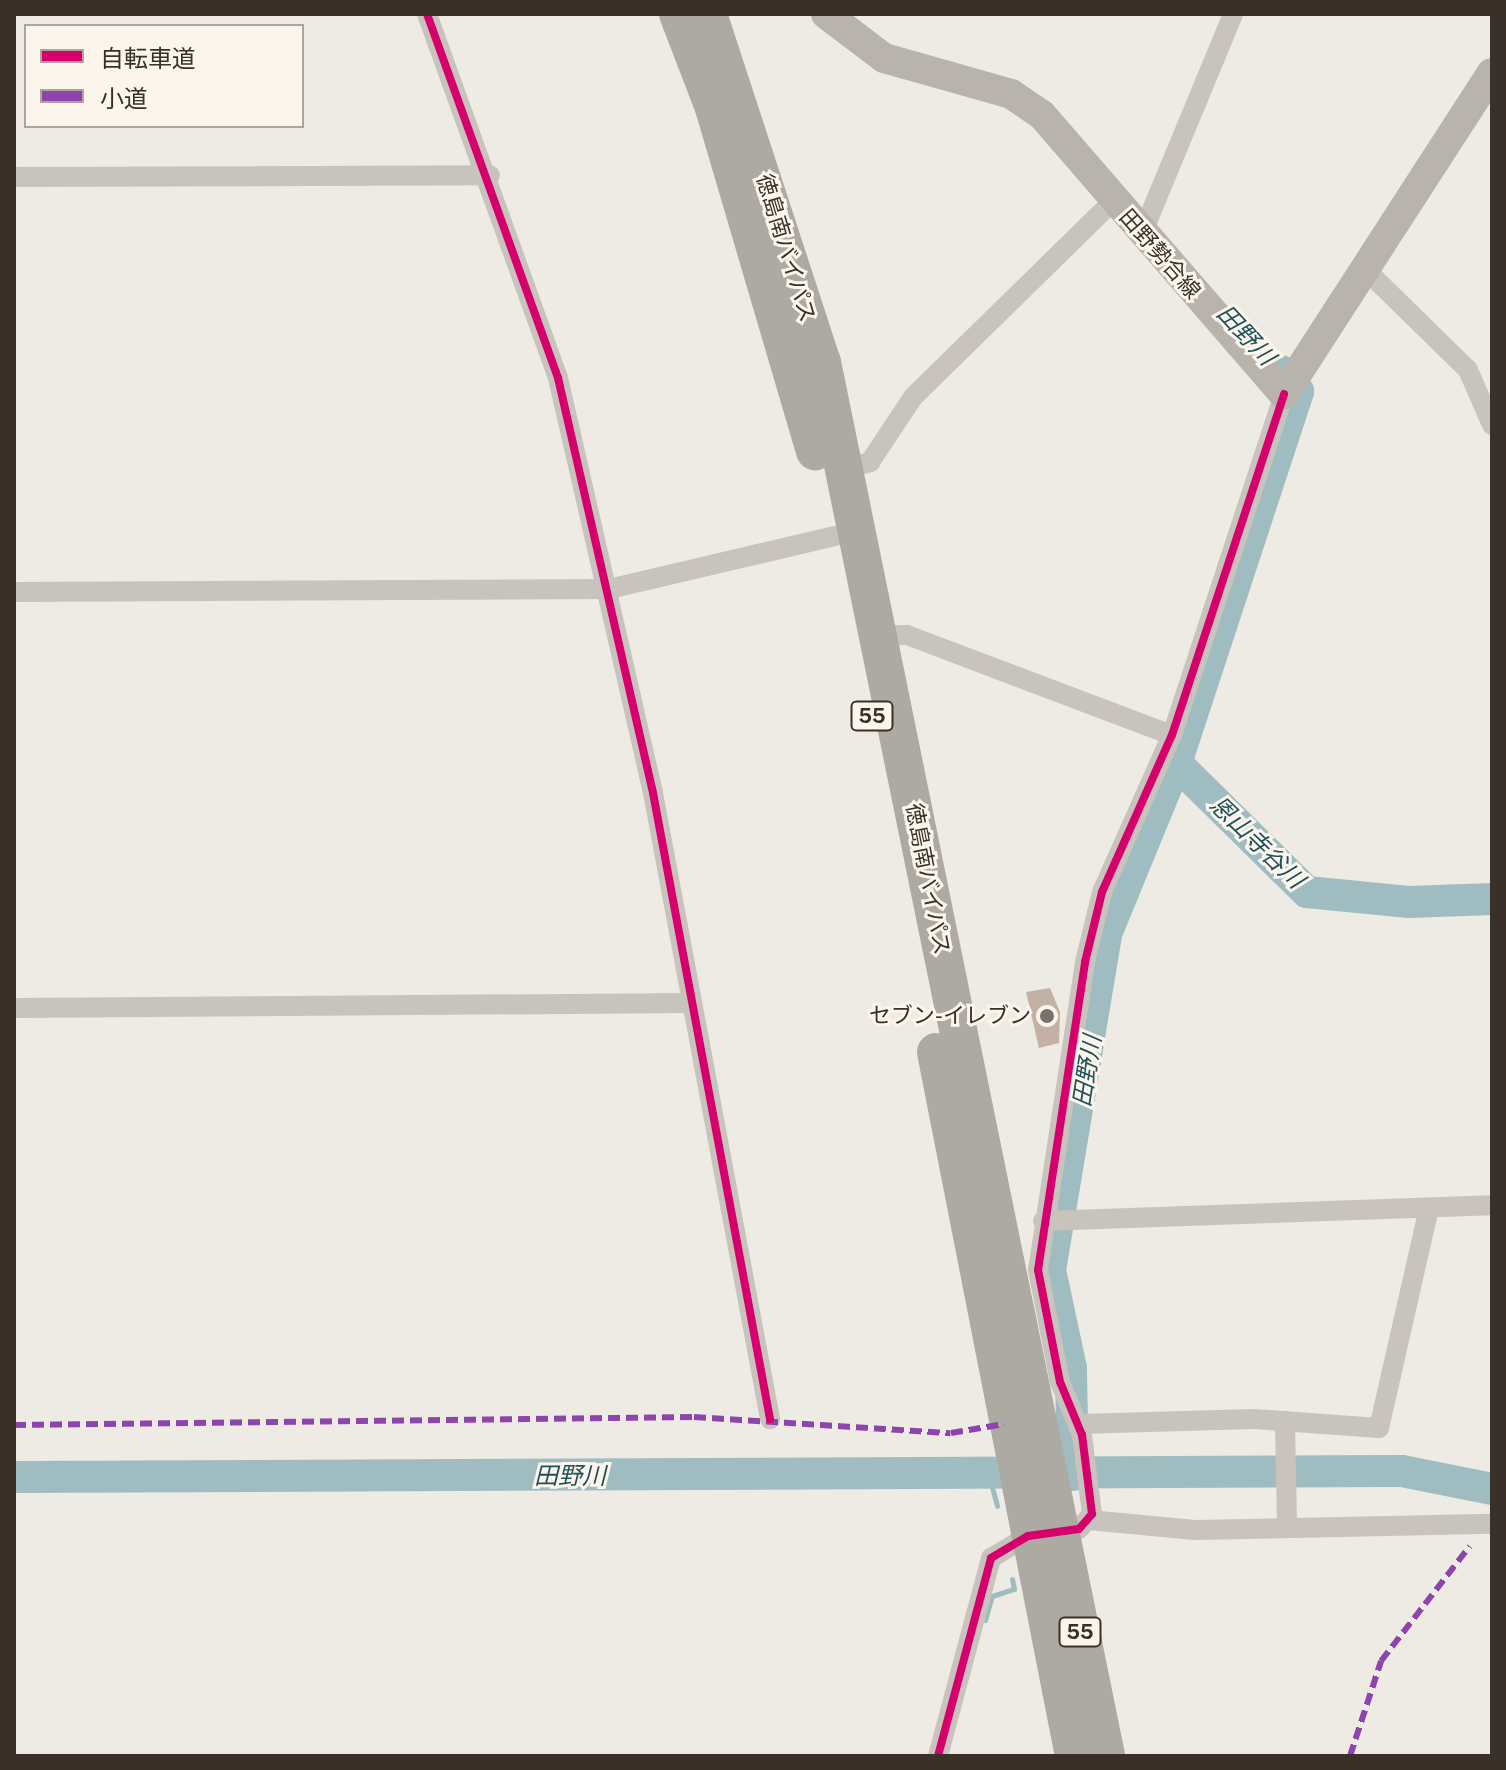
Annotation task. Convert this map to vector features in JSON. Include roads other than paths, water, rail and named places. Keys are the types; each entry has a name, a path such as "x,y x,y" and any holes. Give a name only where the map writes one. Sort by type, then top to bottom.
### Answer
{"highway":[{"name":"徳島南バイパス","path":"678,14 796,379 835,536 1022,1431 1058,1519 1106,1756"},
{"name":"徳島南バイパス","path":"708,14 822,362 882,635 1022,1431"},
{"name":"徳島南バイパス","path":"1058,1519 1074,1756"}],"main road":[{"name":"田野勢合線","path":"826,14 884,58 1011,94 1042,115 1114,200 1146,230 1284,394"},
{"path":"1284,394 1367,271 1492,73"}],"street":[{"path":"427,14 490,175 558,378 609,589 770,1419"},
{"path":"1146,230 1200,80 1233,14"},
{"path":"14,177 490,175"},
{"path":"845,468 870,462 913,397 1114,200"},
{"path":"1367,271 1468,370 1492,425"},
{"path":"1058,1519 1081,1429 1060,1382 1038,1270 1052,1222 1092,927 1172,735 1284,394"},
{"path":"14,592 609,589 835,536"},
{"path":"882,635 907,635 1172,735"},
{"path":"14,1008 691,1003"},
{"path":"1052,1222 1492,1205"},
{"path":"1081,1429 1379,1428 1429,1208"},
{"path":"1285,1429 1287,1520"},
{"path":"938,1756 991,1558 1058,1519 1195,1530 1287,1520 1492,1524"}],"waterway":[{"name":"田野川","path":"1073,1475 1071,1368 1050,1270 1106,934 1176,763 1298,391 1281,371"},
{"name":"恩山寺谷川","path":"1176,763 1307,892 1409,902 1492,899"},
{"name":"田野川","path":"14,1477 1402,1471 1492,1489"},
{"path":"989,1476 997,1506"},
{"path":"985,1620 992,1596 1014,1589 1012,1579"}],"place":[{"name":"セブン-イレブン","path":"1047,1016"}]}
